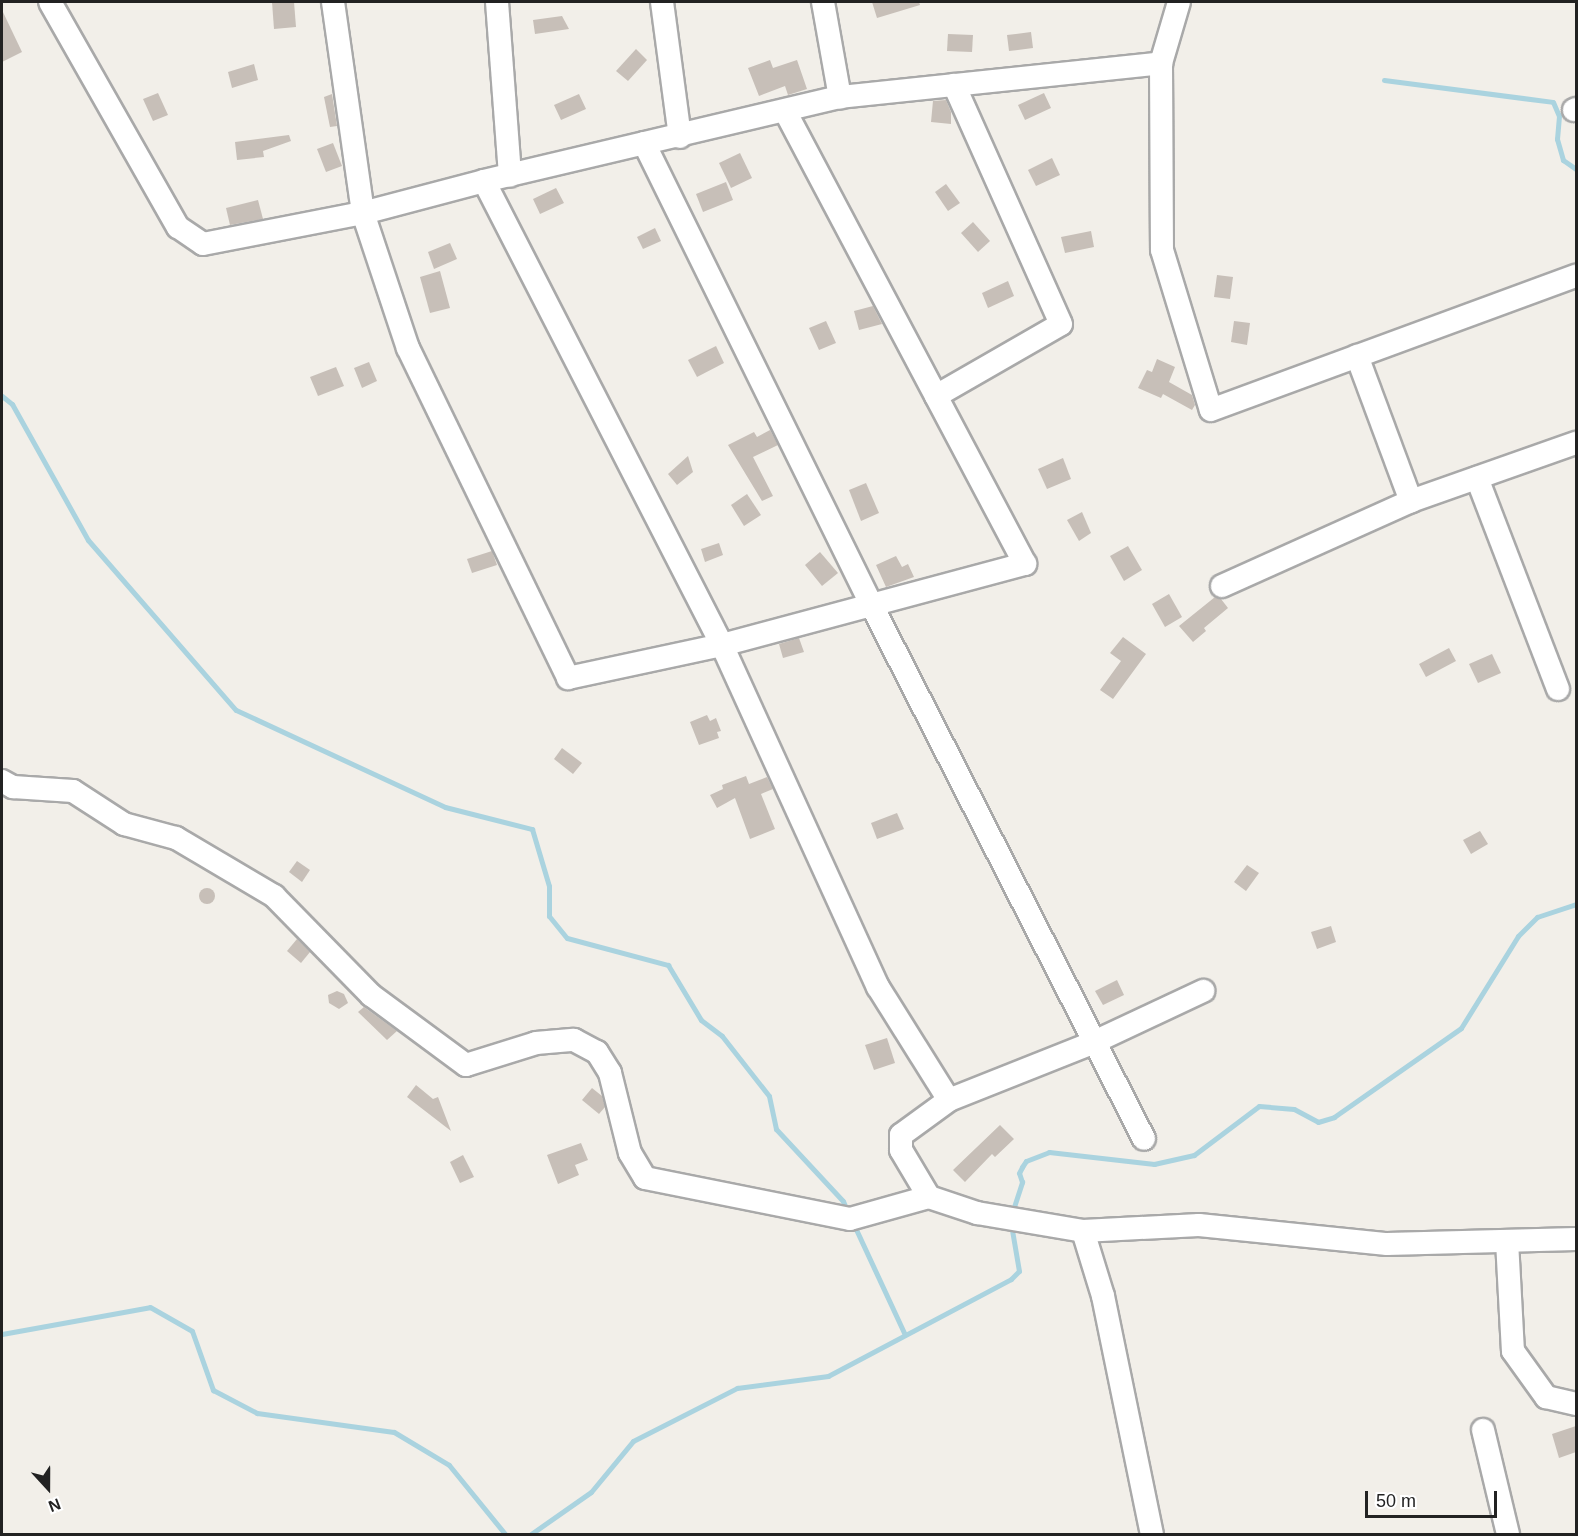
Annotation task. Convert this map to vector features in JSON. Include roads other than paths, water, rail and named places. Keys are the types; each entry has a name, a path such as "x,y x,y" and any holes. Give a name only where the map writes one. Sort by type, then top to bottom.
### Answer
{"street":[{"path":"50,2 178,227 202,244 363,213 484,181 644,143 680,137 840,97 1161,63"},
{"path":"333,2 363,213 408,348 568,678 722,645 1025,564 785,111"},
{"path":"497,2 510,176"},
{"path":"662,2 680,137"},
{"path":"823,2 840,97"},
{"path":"1179,2 1161,63 1162,250 1211,410 1576,276"},
{"path":"936,396 1061,324 954,85"},
{"path":"644,143 872,606 1092,1043 1144,1139"},
{"path":"484,181 722,645 878,987 949,1100"},
{"path":"1357,356 1411,501"},
{"path":"1222,586 1411,501 1477,478 1571,451"},
{"path":"1477,478 1558,688"},
{"path":"2,781 13,787 73,791 124,824 176,838 274,896 371,995 466,1065 536,1043 574,1040 597,1052 610,1073 630,1153 645,1178 850,1219 929,1197 977,1213 1083,1231 1199,1225 1387,1244 1576,1239"},
{"path":"929,1197 901,1150 901,1135 949,1100 1092,1043 1203,991"},
{"path":"1083,1231 1103,1296 1152,1534"},
{"path":"1507,1241 1514,1351 1546,1397 1576,1404"},
{"path":"1483,1430 1508,1534"}],"waterway":[{"path":"1384,80 1553,102 1559,116 1557,139 1563,160 1576,169"},
{"path":"2,396 12,404 88,540 236,710 445,807 532,829 549,886 549,916 567,938 668,965 701,1020 722,1036 769,1096 776,1129 843,1201 847,1211"},
{"path":"1012,1213 1022,1182 1019,1173 1022,1167 1026,1161 1049,1152 1154,1164 1194,1155 1259,1106 1294,1109 1318,1122 1334,1117 1461,1028 1518,936 1537,917 1576,904"},
{"path":"531,1534 591,1492 633,1441 737,1388 828,1376 1011,1279 1019,1271 1011,1224"},
{"path":"854,1225 905,1335"},
{"path":"2,1334 150,1307 192,1331 213,1390 257,1413 394,1432 449,1465 505,1534"}]}
